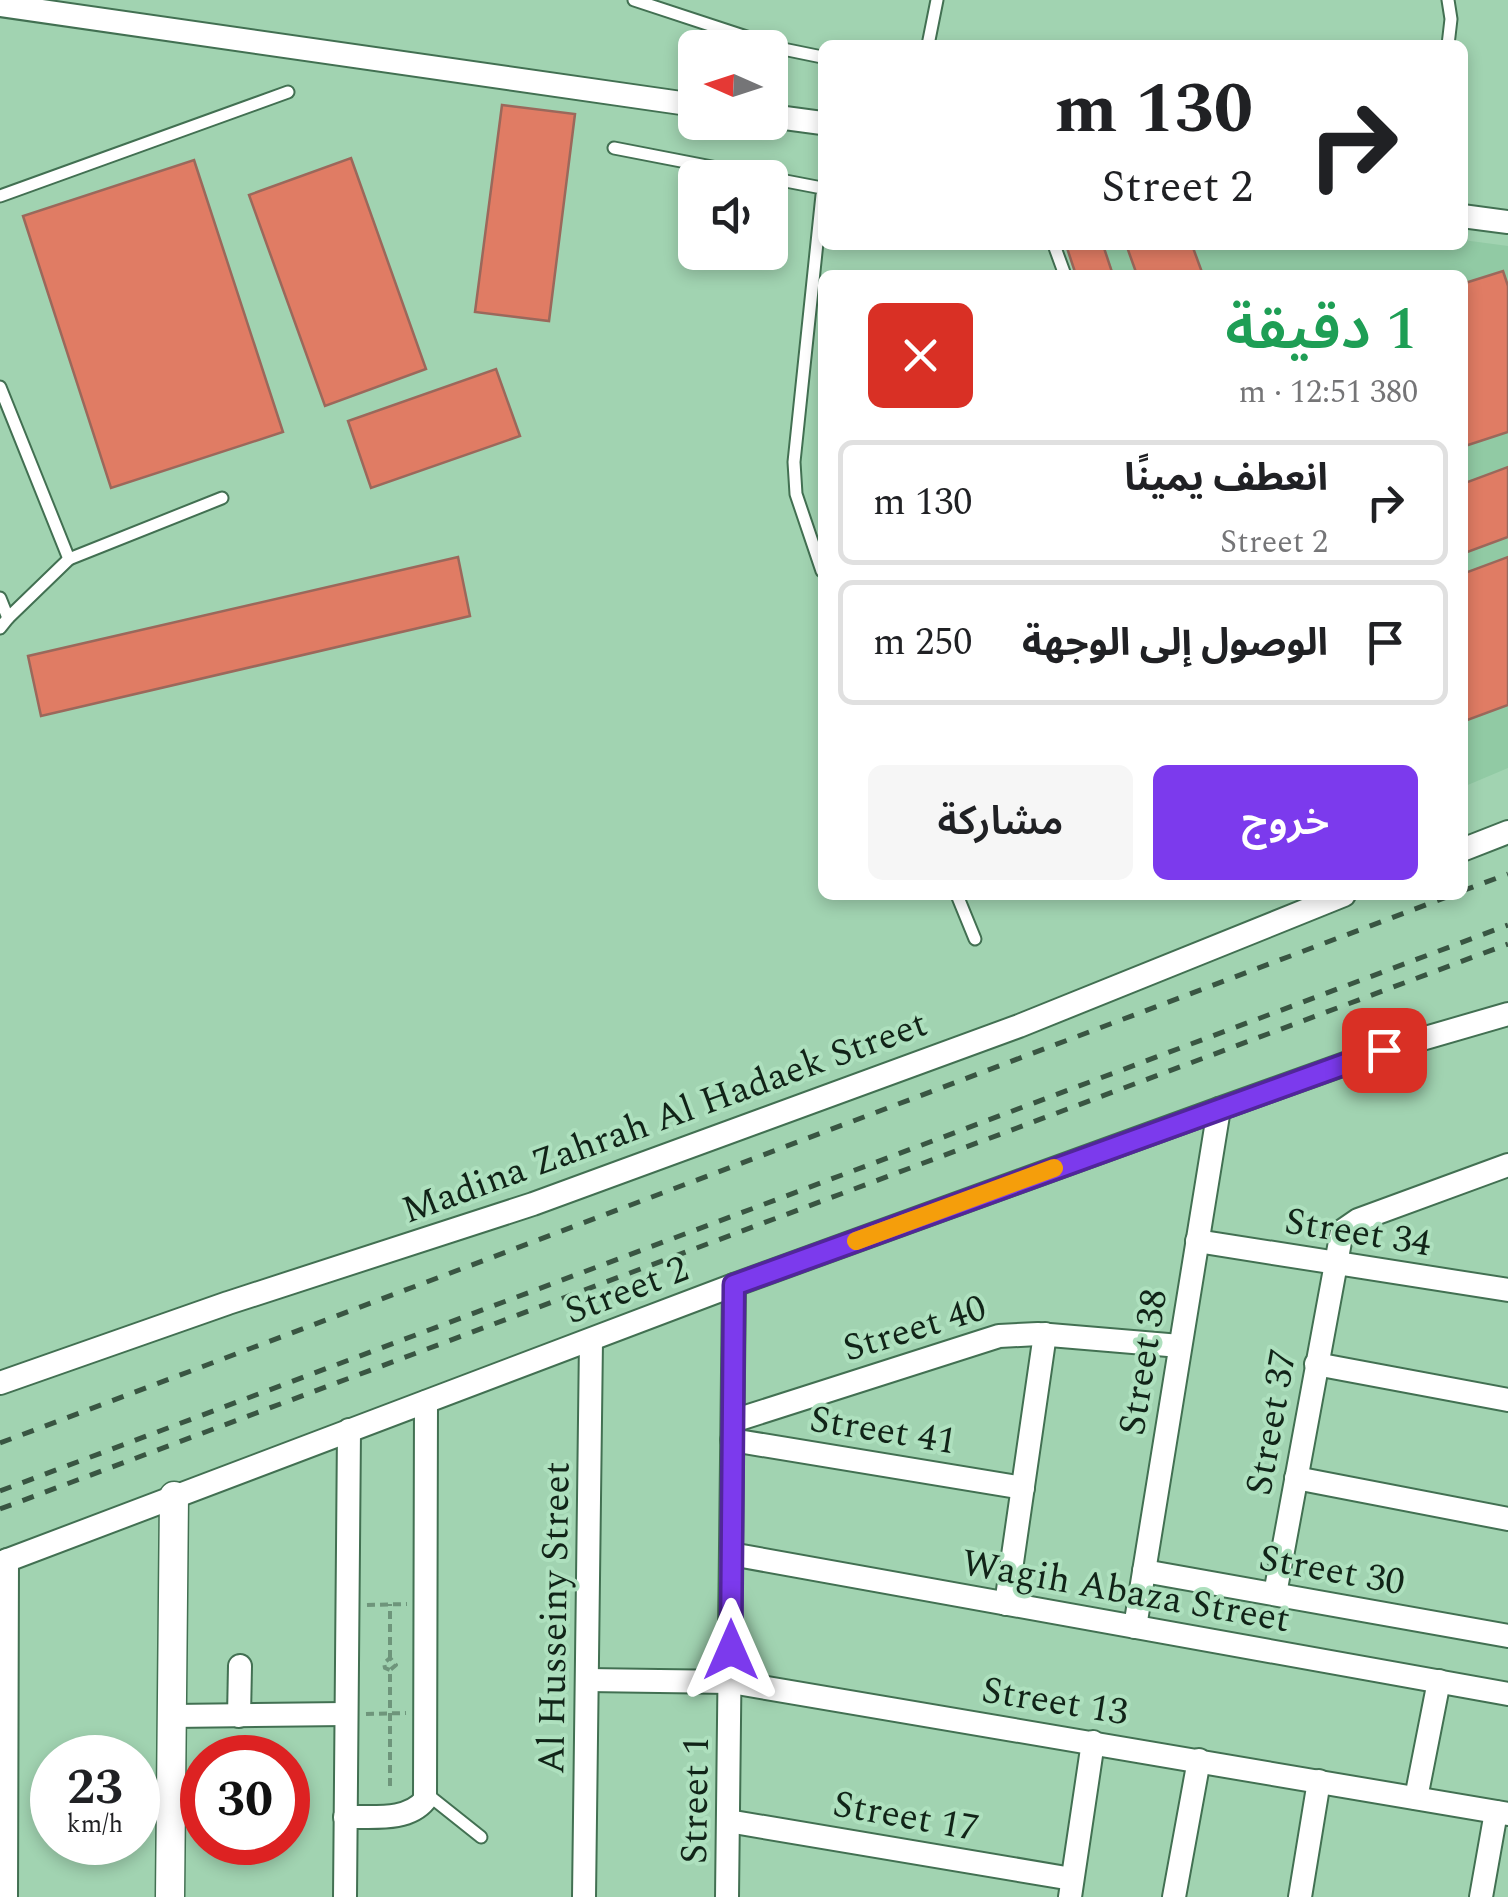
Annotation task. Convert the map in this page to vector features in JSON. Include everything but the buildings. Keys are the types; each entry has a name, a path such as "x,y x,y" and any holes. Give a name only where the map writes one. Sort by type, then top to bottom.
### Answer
{"street":[{"path":"0,4 678,103"},
{"path":"788,118 818,122"},
{"path":"1468,217 1508,222"},
{"path":"1468,848 1508,832"},
{"name":"Madina Zahrah Al Hadaek Street","path":"0,1383 228,1302 533,1204 1019,1026 1332,900"},
{"name":"Street 2","path":"3,1561 734,1285 1219,1108 1384,1050 1508,1014"},
{"name":"Street 38","path":"1134,1627 1219,1108"},
{"name":"Street 37","path":"1275,1594 1338,1241 1349,1224 1508,1166"},
{"name":"Street 34","path":"1197,1242 1508,1290"},
{"name":"Street 1","path":"727,1897 734,1285"},
{"path":"1006,1604 1045,1334"},
{"name":"Street 40","path":"732,1431 980,1340 1045,1334 1180,1346"},
{"name":"Al Husseiny Street","path":"584,1897 591,1340"},
{"path":"1316,1364 1508,1400"},
{"path":"346,1817 402,1815 416,1811 424,1800 426,1402"},
{"path":"345,1897 349,1430"},
{"name":"Street 41","path":"732,1431 1023,1488"},
{"path":"1296,1478 1508,1519"},
{"path":"170,1897 174,1496"},
{"name":"Wagih Abaza Street","path":"731,1554 1508,1694"},
{"path":"3,1561 6,1897"},
{"name":"Street 30","path":"1144,1570 1508,1636"},
{"path":"239,1716 240,1666"},
{"name":"Street 13","path":"587,1680 731,1682 1502,1813"},
{"path":"1416,1798 1439,1682"},
{"path":"172,1716 346,1714"},
{"path":"1071,1888 1093,1742"},
{"path":"1174,1897 1198,1760"},
{"path":"1300,1897 1319,1781"},
{"path":"1481,1897 1502,1813"},
{"name":"Street 17","path":"728,1820 1071,1888"}],"lane":[{"path":"634,0 783,49 818,56"},
{"path":"929,40 937,0"},
{"path":"1448,0 1452,19 1449,40"},
{"path":"0,196 288,92"},
{"path":"614,148 678,160"},
{"path":"788,183 818,190"},
{"path":"818,230 794,462 796,494 818,559"},
{"path":"0,388 69,558"},
{"path":"4,623 69,558 222,498"},
{"path":"0,598 4,623"},
{"path":"958,900 974,939"},
{"path":"425,1785 432,1798 481,1838"}],"path":[{"path":"347,1605 426,1603"},
{"path":"390,1604 390,1658 396,1665 390,1670 390,1786"},
{"path":"346,1714 425,1713"}],"shaded area":[{"path":"1468,241 1508,246 1508,768 1468,785 1468,270 1074,270 1068,250 1468,250"}],"railway":[{"path":"1468,889 1508,874"},
{"path":"0,1443 1439,900"},
{"path":"0,1491 1508,925"},
{"path":"0,1509 1508,944"}],"slow traffic":[{"path":"856,1241 1054,1168"}],"route":[{"path":"731,1650 734,1285 1384,1050"}]}
